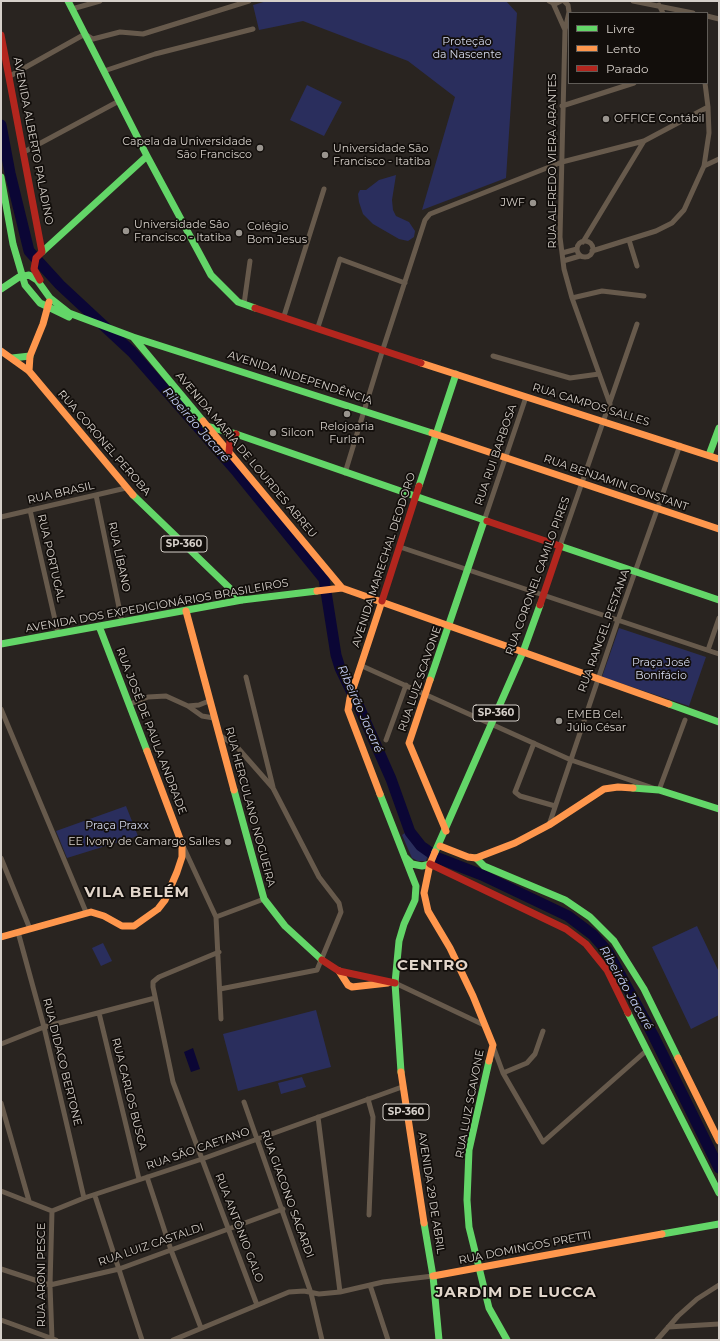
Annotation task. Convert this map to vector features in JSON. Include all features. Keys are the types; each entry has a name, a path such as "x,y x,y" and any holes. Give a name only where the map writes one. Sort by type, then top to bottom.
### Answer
{"main road":[{"name":"RUA CAMPOS SALLES","path":"68,1 147,156 211,275 238,302 318,327 526,397 719,458"},
{"name":"AVENIDA ALBERTO PALADINO","path":"1,35 24,152 41,253"},
{"path":"41,253 147,156"},
{"path":"1,177 13,244 22,276 1,289"},
{"name":"AVENIDA INDEPENDÊNCIA","path":"41,253 34,264 35,272 50,295"},
{"name":"AVENIDA INDEPENDÊNCIA","path":"87,322 65,310 37,280 29,275 22,276 27,290 40,303 48,308 87,322 99,326 118,333 364,410 506,457"},
{"path":"29,371 30,356 48,308 50,295"},
{"name":"AVENIDA MARIA DE LOURDES ABREU","path":"132,337 342,588"},
{"name":"RUA CORONEL PEROBA","path":"1,351 29,371 126,488 242,600"},
{"path":"12,358 30,356"},
{"name":"AVENIDA MARECHAL DEODORO","path":"416,886 348,710 350,698 362,666 415,497 456,374"},
{"path":"206,426 236,434 484,521 719,600"},
{"path":"709,455 719,428"},
{"path":"229,452 230,441 236,434"},
{"name":"RUA BENJAMIN CONSTANT","path":"506,457 719,529"},
{"name":"RUA LUIZ SCAVONE","path":"484,521 427,694 409,743 446,831 431,863 424,883 424,893 428,911 450,948 473,996 493,1045 469,1150 467,1200 469,1227 489,1308 507,1340"},
{"name":"RUA CORONEL CAMILO PIRES","path":"446,831 523,652 560,546"},
{"path":"342,588 450,625 719,722"},
{"name":"AVENIDA DOS EXPEDICIONÁRIOS BRASILEIROS","path":"1,644 242,600 342,588"},
{"name":"RUA HERCULANO NOGUEIRA","path":"186,611 209,701 221,736 264,899 285,926 322,960 339,971 395,983"},
{"name":"RUA JOSÉ DE PAULA ANDRADE","path":"99,626 130,704 182,844"},
{"path":"476,858 515,843 549,825 604,789 618,787 659,790 719,809"},
{"path":"1,937 86,912 96,913 127,927 140,923 158,909 165,900 179,868 182,857 182,844"},
{"path":"439,848 476,858 484,866 569,902 590,917 614,941 644,989 719,1141"},
{"path":"405,857 412,864 422,866 431,863 566,929 586,944 607,970 646,1051 719,1193"},
{"name":"AVENIDA 29 DE ABRIL","path":"416,886 415,900 404,924 399,941 395,983 402,1087 433,1276 439,1340"},
{"path":"412,907 424,907 428,911"},
{"path":"339,971 348,985 352,987 395,983"},
{"path":"346,980 349,976 355,974"},
{"name":"RUA DOMINGOS PRETTI","path":"433,1276 480,1269 719,1224"}],"street":[{"path":"72,9 100,1"},
{"path":"10,76 84,34 93,39 120,32 143,34 249,1"},
{"path":"551,2 562,1"},
{"name":"RUA ALFREDO VIERA ARANTES","path":"562,1 568,5 569,12"},
{"path":"633,1 688,12"},
{"name":"RUA ALFREDO VIERA ARANTES","path":"551,2 565,30"},
{"path":"658,6 663,12"},
{"name":"RUA ALFREDO VIERA ARANTES","path":"568,16 565,30 562,106 560,237 563,262 572,298 610,404"},
{"path":"708,16 719,19"},
{"path":"104,71 154,54 253,29"},
{"path":"562,106 631,84"},
{"path":"563,262 580,256 587,257 592,251 656,231 672,223 684,210 704,166 709,133 705,84"},
{"path":"24,152 119,100"},
{"path":"345,473 425,220 430,214 562,162 644,141 708,107"},
{"path":"580,256 577,249 579,244 583,242 644,141"},
{"path":"704,166 719,159"},
{"path":"284,316 324,189"},
{"path":"629,240 637,266"},
{"path":"583,242 590,244 592,251"},
{"path":"562,253 577,249"},
{"path":"318,327 340,259 405,282"},
{"path":"244,304 250,261"},
{"path":"572,298 602,291 644,296"},
{"name":"RUA CORONEL CAMILO PIRES","path":"560,546 637,324"},
{"path":"493,356 570,378 599,374"},
{"name":"RUA RUI BARBOSA","path":"484,521 526,397"},
{"name":"RUA RANGEL PESTANA","path":"549,825 598,678 680,445"},
{"name":"RUA BRASIL","path":"1,517 126,488"},
{"name":"RUA LÍBANO","path":"96,495 122,622"},
{"name":"RUA PORTUGAL","path":"30,510 58,633"},
{"path":"400,547 719,654"},
{"path":"708,650 719,618"},
{"path":"362,666 571,760 659,790 685,720"},
{"path":"246,677 273,788"},
{"path":"386,740 406,685"},
{"path":"130,704 148,697 166,696 188,706 202,716 214,718"},
{"path":"188,706 199,706 209,701"},
{"path":"1,709 86,912"},
{"path":"220,989 317,970 341,916 341,908 339,903 319,877 273,788 238,747 221,736"},
{"path":"534,744 515,792 520,796 555,806"},
{"path":"182,844 216,917 219,952 220,1019"},
{"path":"1,858 30,929"},
{"path":"216,917 264,899"},
{"name":"RUA DIDACO BERTONE","path":"18,932 44,1027 84,1198"},
{"name":"RUA ANTÔNIO GALO","path":"219,952 159,977 153,982 173,1082 230,1229 257,1305"},
{"path":"395,983 484,1025"},
{"path":"1,1044 44,1027 155,998"},
{"name":"RUA CARLOS BUSCA","path":"99,1013 139,1179"},
{"path":"503,1073 527,1063 535,1054 543,1031"},
{"path":"493,1045 503,1073 543,1142 646,1051"},
{"name":"RUA SÃO CAETANO","path":"52,1212 84,1198 95,1196 139,1179 202,1159 402,1087"},
{"path":"368,1099 373,1117 369,1215"},
{"name":"RUA GIACONO SACARDI","path":"244,1102 283,1209 311,1293 322,1340"},
{"path":"1,1103 29,1201"},
{"path":"318,1117 340,1292"},
{"path":"147,1177 171,1250 201,1328"},
{"path":"2,1193 29,1201 52,1212"},
{"path":"95,1196 142,1340"},
{"name":"RUA LUIZ CASTALDI","path":"50,1285 119,1269 283,1209"},
{"name":"RUA ARONI PESCE","path":"52,1212 50,1285 54,1339"},
{"path":"1,1269 50,1285"},
{"name":"RUA DOMINGOS PRETTI","path":"173,1340 289,1292 340,1292 383,1282 433,1276"},
{"path":"370,1285 388,1340"},
{"path":"656,1340 697,1299 719,1285"},
{"path":"1,1320 54,1339"},
{"path":"668,1327 719,1324"}],"green space":[{"name":"Proteção da Nascente","path":"267,1 506,1 517,13 506,178 422,210 455,97 408,61 303,21 259,30 253,5"},
{"path":"307,85 342,102 324,136 290,120"},
{"path":"396,175 392,200 393,210 396,216 409,222 415,231 414,237 408,241 399,239 373,224 363,214 359,202 358,194 360,190 366,190 379,180"},
{"name":"Praça José Bonifácio","path":"619,628 706,657 689,706 602,677"},
{"name":"Praça Praxx","path":"126,806 138,836 67,858 56,831"},
{"path":"405,833 418,848 428,854 426,861 418,861 412,858 402,835"},
{"path":"697,926 719,972 719,1015 691,1029 652,947"},
{"path":"103,943 112,961 101,966 92,948"},
{"path":"316,1010 331,1067 238,1091 223,1034"},
{"path":"302,1077 306,1087 281,1094 278,1083"}],"shaded area":[{"path":"193,1048 200,1069 191,1072 184,1052"}],"waterway":[{"name":"Ribeirão Jacaré","path":"1,125 10,173 29,251 60,285 132,352 237,472 324,579 336,655 340,668 391,779 410,832 421,846 438,858 482,875 568,916 593,935 608,952 653,1035 719,1168"}],"traffic: fast":[{"path":"68,1 147,156 211,275 238,302 255,308"},
{"path":"42,252 147,156"},
{"path":"1,177 13,244 25,285 40,303 69,317"},
{"path":"1,289 19,277 29,275 37,280 50,298 69,313 133,337 203,421"},
{"path":"133,337 432,433"},
{"path":"12,358 30,356"},
{"path":"419,486 456,374"},
{"path":"206,426 236,434 487,521"},
{"path":"709,455 719,428"},
{"path":"133,495 242,600"},
{"path":"430,680 484,521"},
{"path":"560,546 719,600"},
{"path":"1,644 242,600 317,591"},
{"path":"435,852 523,652 540,605"},
{"path":"99,626 147,751"},
{"path":"669,704 719,722"},
{"path":"633,788 659,790 719,809"},
{"path":"234,790 264,899 285,926 322,960"},
{"path":"380,794 416,886 415,900 404,924 399,941 395,983 401,1072"},
{"path":"406,858 412,864 422,866 430,864"},
{"path":"476,858 484,866 565,900 590,917 614,941 644,989 678,1058"},
{"path":"628,1013 719,1193"},
{"path":"489,1061 469,1150 467,1200 469,1227 489,1308 507,1340"},
{"path":"424,1223 433,1276 439,1340"},
{"path":"662,1234 719,1224"}],"traffic: slow":[{"path":"29,371 30,356 43,324 49,302"},
{"path":"1,351 29,371 133,495"},
{"path":"421,363 719,459"},
{"path":"203,421 342,588"},
{"path":"432,433 719,529"},
{"path":"317,591 342,588 523,652"},
{"path":"380,794 348,710 350,698 382,601"},
{"path":"186,611 234,790"},
{"path":"523,652 669,704"},
{"path":"430,680 409,743 446,831"},
{"path":"1,937 91,912 104,916 122,926 134,926 158,909 165,900 177,872 182,857 182,844 147,751"},
{"path":"440,846 468,857 476,858 515,843 549,825 604,789 618,787 633,788"},
{"path":"435,852 430,864 424,893 428,911 450,948 473,996 493,1045 489,1061"},
{"path":"339,971 348,985 352,987 388,983"},
{"path":"678,1058 719,1141"},
{"path":"401,1072 424,1223"},
{"path":"433,1276 662,1234"}],"traffic: jam":[{"path":"1,35 42,252 36,258 34,269 40,280"},
{"path":"255,308 421,363"},
{"path":"229,452 230,441 236,434"},
{"path":"382,601 419,486"},
{"path":"487,521 560,546 540,605"},
{"path":"430,864 566,929 586,944 607,970 628,1013"},
{"path":"322,960 339,971 395,983"}],"place":[{"name":"OFFICE Contábil","path":"606,119"},
{"name":"Capela da Universidade São Francisco","path":"260,148"},
{"name":"Universidade São Francisco - Itatiba","path":"325,155"},
{"name":"JWF","path":"533,203"},
{"name":"Universidade Sâo Francisco - Itatiba","path":"126,231"},
{"name":"Colégio Bom Jesus","path":"239,233"},
{"name":"Relojoaria Furlan","path":"347,414"},
{"name":"Silcon","path":"273,433"},
{"name":"EMEB Cel. Júlio César","path":"559,721"},
{"name":"EE Ivony de Camargo Salles","path":"228,842"}],"district":[{"name":"VILA BELÉM","path":"137,893"},
{"name":"CENTRO","path":"433,966"},
{"name":"JARDIM DE LUCCA","path":"516,1293"}]}
